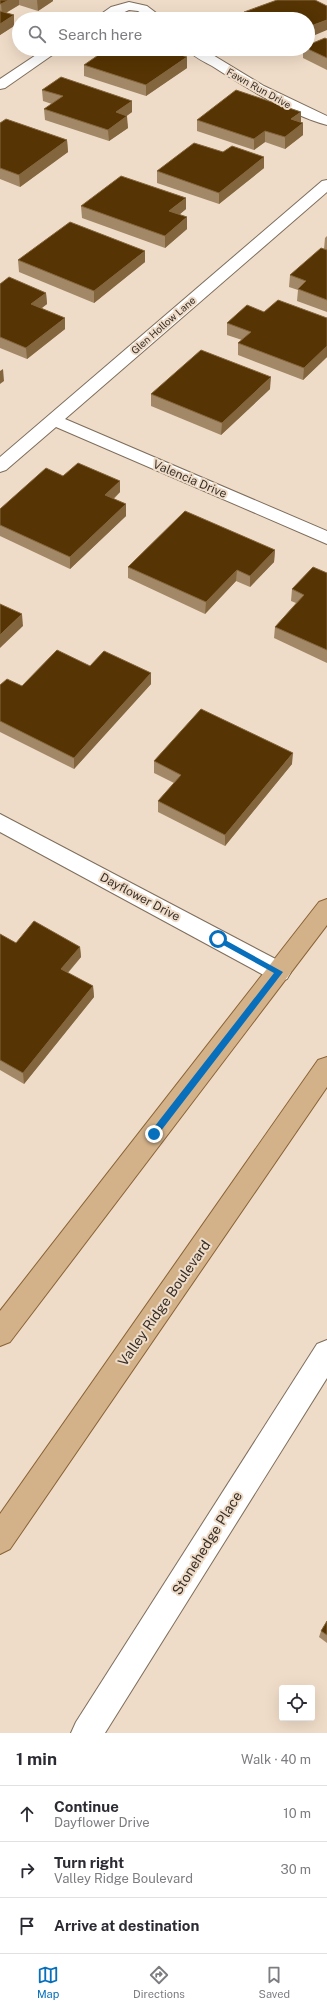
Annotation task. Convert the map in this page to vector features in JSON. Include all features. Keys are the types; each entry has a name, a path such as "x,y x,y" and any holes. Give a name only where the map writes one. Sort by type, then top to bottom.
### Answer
{"main road":[{"path":"0,1333 327,908"},
{"name":"Valley Ridge Boulevard","path":"0,1539 327,1067"}],"street":[{"path":"113,12 124,6 139,6 146,8 150,12"},
{"path":"0,85 44,56"},
{"name":"Fawn Run Drive","path":"205,56 236,76 289,105 327,121"},
{"name":"Glen Hollow Lane","path":"0,466 327,184"},
{"name":"Valencia Drive","path":"54,420 327,538"},
{"name":"Dayflower Drive","path":"0,822 279,972"},
{"name":"Stonehedge Place","path":"87,1733 327,1353"}],"building":[{"path":"0,0 9,0 0,4"},
{"path":"277,0 315,0 327,6 327,20 315,24 315,12 244,12"},
{"path":"0,11 12,14 12,16 0,24"},
{"path":"325,38 327,39 327,58 315,52 315,42"},
{"path":"97,56 187,57 146,85 84,65"},
{"path":"61,77 132,101 116,112 127,116 108,130 44,109 63,96 42,90"},
{"path":"236,90 301,112 291,119 303,123 285,137 265,131 254,139 197,120"},
{"path":"6,119 67,140 19,175 0,168 0,123"},
{"path":"194,143 223,152 232,146 264,157 219,193 157,171"},
{"path":"121,176 186,198 169,211 187,217 165,236 81,206"},
{"path":"70,222 145,251 94,291 18,260"},
{"path":"321,248 327,250 327,300 298,289 306,281 290,275"},
{"path":"9,277 46,293 31,304 65,318 26,348 0,337 0,284"},
{"path":"278,300 327,318 327,346 304,368 238,343 251,332 227,323 247,305 264,312"},
{"path":"201,350 271,377 222,423 151,394"},
{"path":"78,463 120,481 105,495 126,504 70,557 0,525 0,509 46,468 63,476"},
{"path":"185,511 275,550 250,576 237,570 206,602 128,567"},
{"path":"313,567 327,573 327,650 275,627 304,595 292,589"},
{"path":"0,604 22,614 0,635"},
{"path":"57,650 90,666 104,651 151,673 74,758 0,721 0,685 7,679 22,686"},
{"path":"201,709 293,753 225,835 158,801 181,775 154,761"},
{"path":"34,921 80,947 61,969 93,986 23,1073 0,1060 0,934 16,943"},
{"path":"327,1621 327,1635 321,1631"}],"route":[{"path":"154,1134 279,972 218,939"}]}
